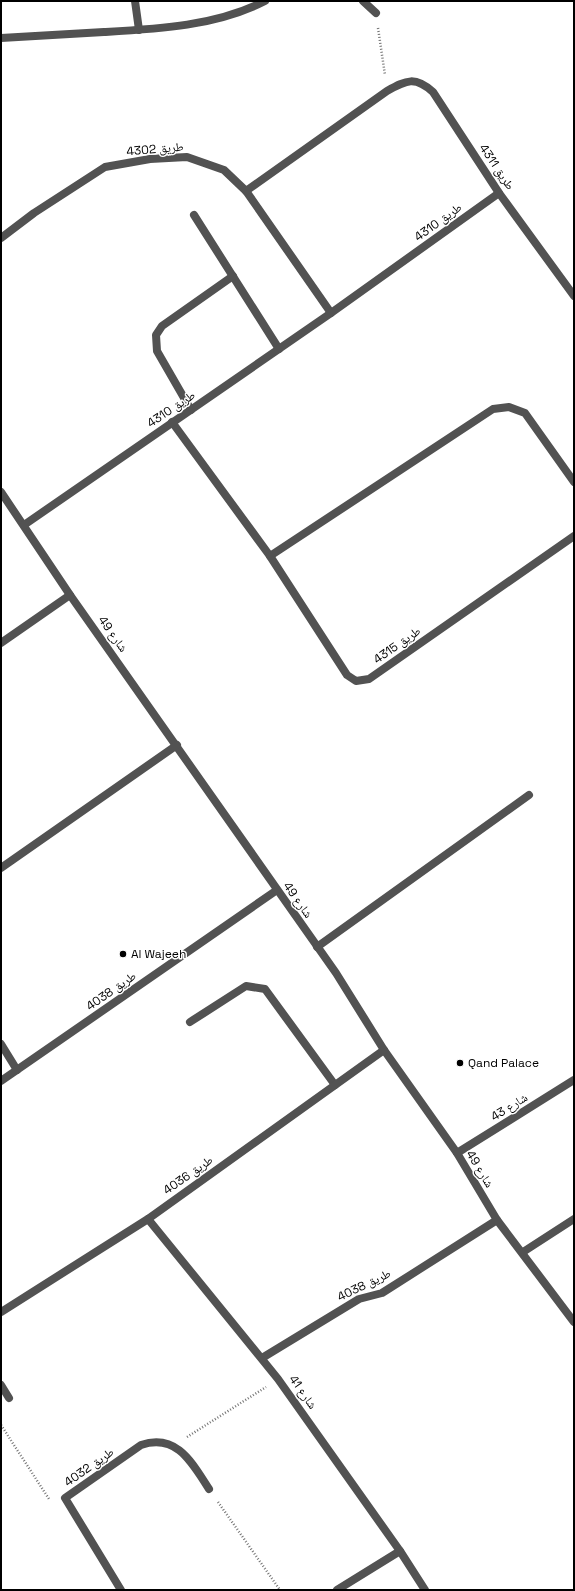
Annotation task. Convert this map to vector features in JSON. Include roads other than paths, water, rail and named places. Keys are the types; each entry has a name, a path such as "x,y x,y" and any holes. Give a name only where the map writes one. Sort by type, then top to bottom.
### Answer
{"street":[{"path":"135,1 139,30"},
{"path":"1,38 139,30 196,23 244,12 265,1"},
{"path":"364,1 376,13"},
{"name":"طريق 4311","path":"246,191 387,91 402,82 411,81 423,83 433,92 499,193 574,296"},
{"name":"طريق 4302","path":"1,238 34,213 106,167 150,159 187,157 224,170 246,191"},
{"path":"246,191 331,312"},
{"name":"طريق 4310","path":"24,524 279,349 499,193"},
{"path":"194,215 279,349"},
{"path":"190,410 157,351 156,335 162,326 233,276"},
{"path":"270,556 493,409 509,407 526,413 574,482"},
{"name":"طريق 4315","path":"172,422 270,556 347,674 356,681 369,679 574,536"},
{"name":"شارع 49","path":"1,492 24,524 70,595 336,973 384,1050 457,1153 497,1220 523,1252 574,1322"},
{"path":"1,643 70,595"},
{"path":"1,868 177,746"},
{"path":"317,947 529,794"},
{"name":"طريق 4038","path":"1,1081 277,890"},
{"path":"190,1022 246,986 265,989 335,1085"},
{"path":"1,1044 17,1070"},
{"name":"طريق 4036","path":"1,1312 148,1219 384,1050"},
{"name":"شارع 43","path":"457,1153 574,1080"},
{"name":"شارع 41","path":"148,1219 278,1379 400,1551 425,1590"},
{"path":"523,1252 574,1219"},
{"name":"طريق 4038","path":"262,1358 359,1299 382,1293 497,1220"},
{"path":"1,1385 9,1398"},
{"name":"طريق 4032","path":"121,1590 65,1498 141,1445 150,1442 161,1442 173,1446 184,1454 209,1489"},
{"path":"337,1590 400,1551"}],"place":[{"name":"Al Wajeeh","path":"123,954"},
{"name":"Qand Palace","path":"460,1063"}]}
